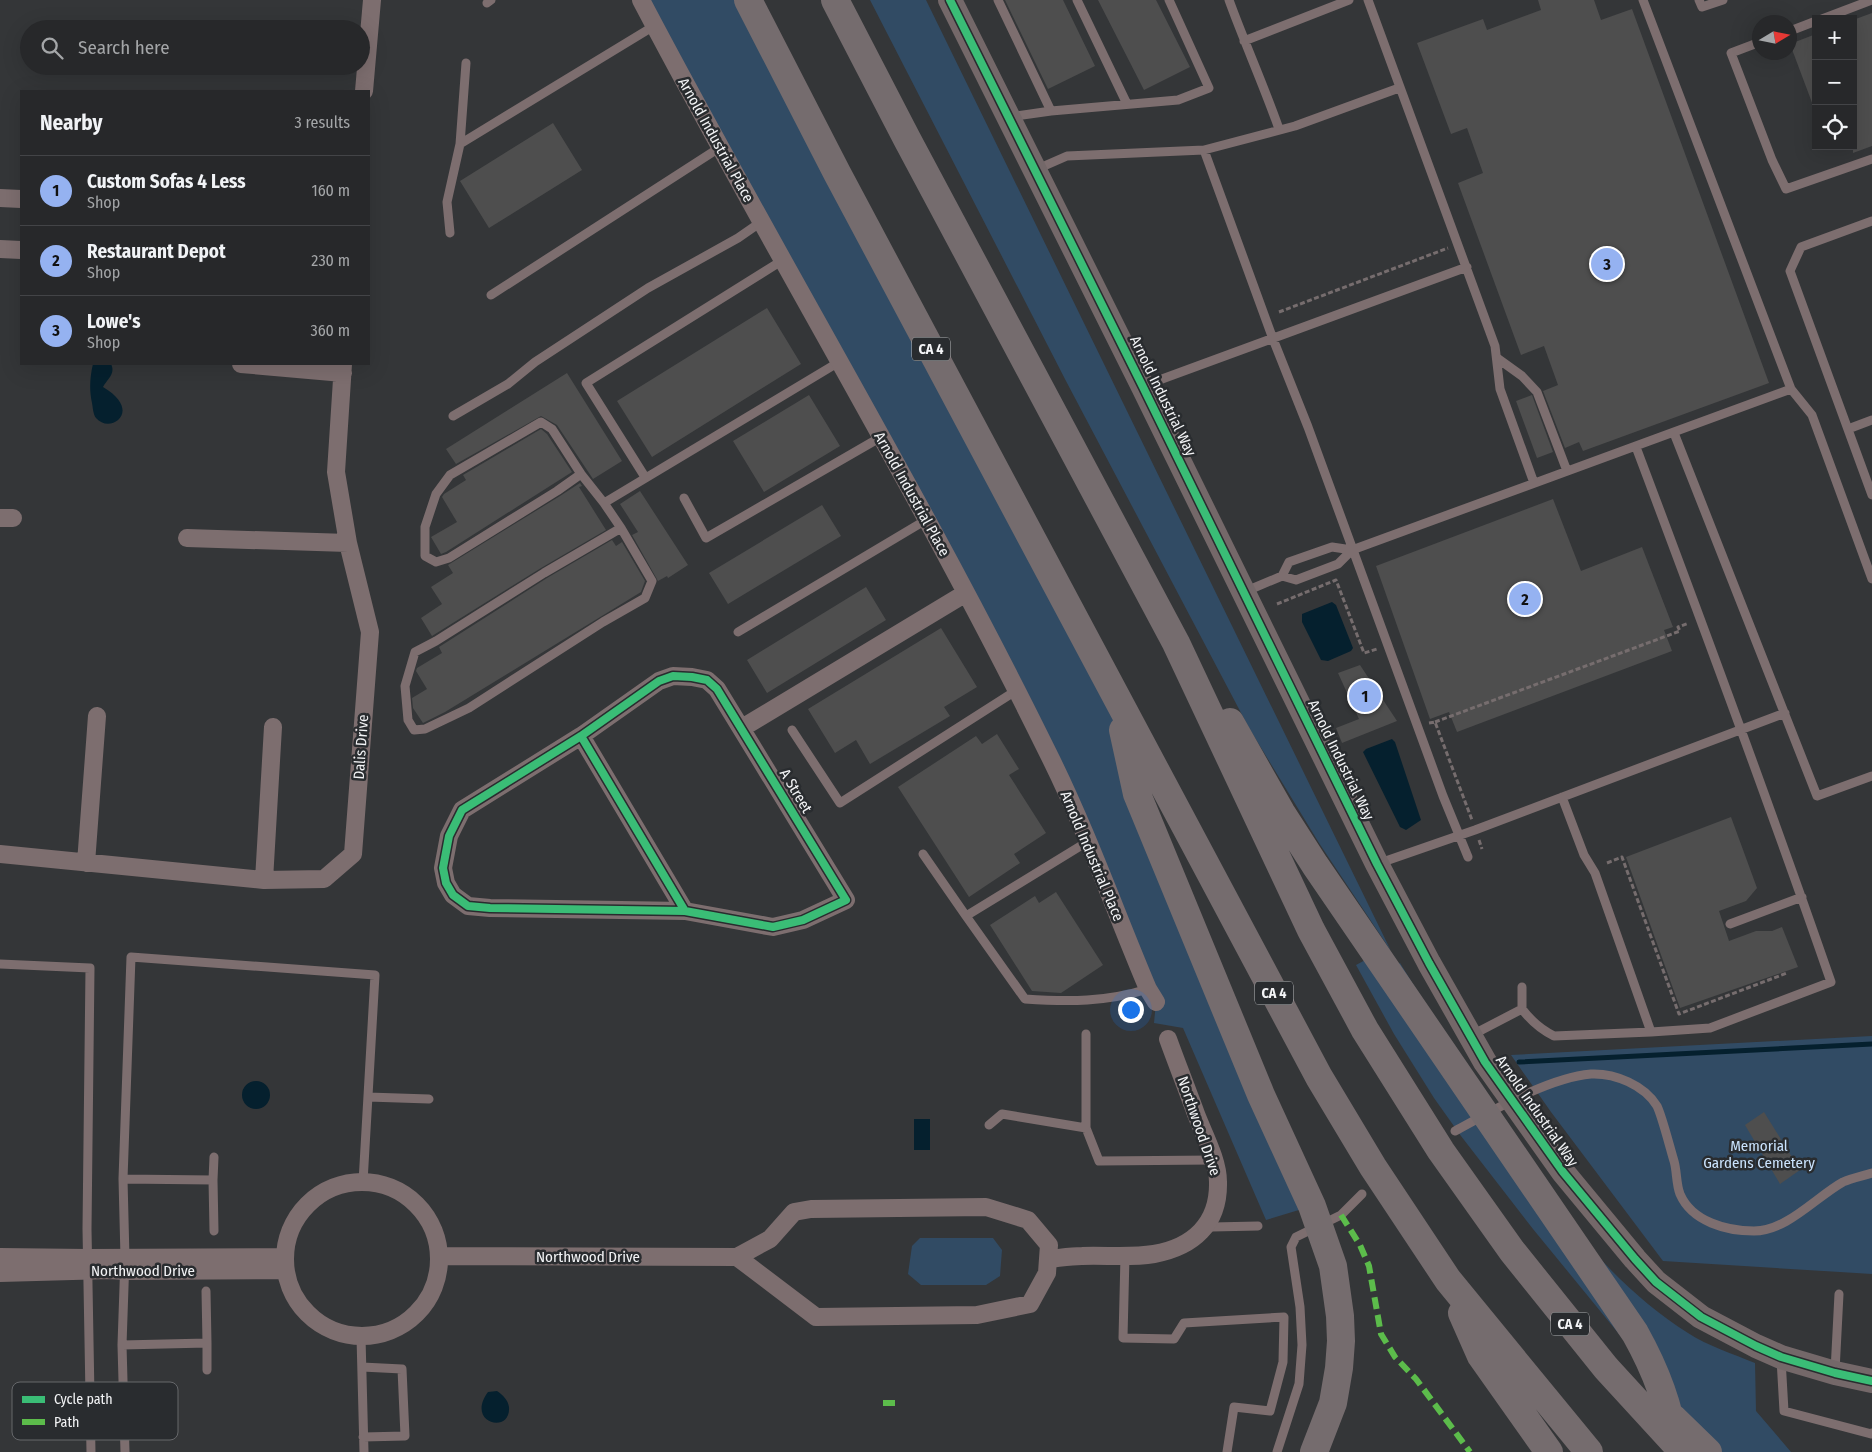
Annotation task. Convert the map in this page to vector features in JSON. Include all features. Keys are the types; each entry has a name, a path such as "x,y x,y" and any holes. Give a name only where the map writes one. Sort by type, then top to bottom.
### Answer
{"highway":[{"name":"CA 4","path":"748,0 837,173 1319,1077 1373,1167 1448,1280 1589,1452"},
{"name":"CA 4","path":"836,0 920,165 1176,643 1311,930 1365,1030 1426,1128 1512,1251 1606,1368 1683,1452"},
{"path":"1176,643 1215,695 1286,819 1315,865 1635,1333 1648,1356 1667,1407 1676,1452"},
{"path":"1115,696 1137,794 1261,1095 1312,1206 1333,1266 1337,1289 1341,1341 1339,1368 1333,1403 1314,1452"},
{"path":"1467,1188 1625,1365 1708,1452"},
{"path":"1448,1280 1481,1356 1549,1452"}],"street":[{"path":"370,23 372,0"},
{"name":"Arnold Industrial Place","path":"641,0 719,148 881,436 1017,690 1050,757 1152,996"},
{"name":"Arnold Industrial Way","path":"950,0 1143,386 1242,592 1377,864 1469,1037 1563,1172 1656,1282 1701,1317 1781,1357 1835,1373 1872,1381"},
{"path":"364,90 365,75"},
{"path":"0,198 20,199"},
{"path":"0,249 20,250"},
{"name":"Dalis Drive","path":"0,854 264,880 324,879 353,854 370,632 348,543 336,472 343,368 266,365"},
{"path":"187,538 348,543"},
{"path":"742,728 966,593"},
{"name":"A Street","path":"673,676 707,680 717,689 742,728 846,900 803,920 773,927 685,911 468,906 453,895 446,883 443,868 449,836 462,810 581,736 659,681 673,676"},
{"path":"86,863 97,716"},
{"path":"264,880 273,727"},
{"path":"581,736 685,911"},
{"name":"Northwood Drive","path":"1048,1259 1154,1254 1181,1247 1199,1234 1208,1224 1215,1208 1218,1182 1213,1160 1168,1039"},
{"path":"363,1182 386,1186 407,1196 423,1212 434,1233 439,1256 437,1277 430,1296 418,1313 401,1326 382,1334 361,1337 343,1334 326,1328 311,1318 299,1304 290,1288 285,1263 289,1233 301,1212 318,1195 340,1185 363,1182"},
{"name":"Northwood Drive","path":"439,1256 738,1257 770,1239 794,1212 811,1209 986,1207 1028,1220 1049,1245 1047,1273 1030,1304 977,1315 816,1317 738,1257"},
{"name":"Northwood Drive","path":"0,1257 87,1265"},
{"name":"Northwood Drive","path":"0,1273 87,1265 285,1263"}],"lane":[{"path":"998,0 1051,111"},
{"path":"1077,0 1127,104"},
{"path":"1008,117 1051,111 1178,100 1209,88 1169,0"},
{"path":"1229,0 1244,41 1265,88 1279,129"},
{"path":"1244,41 1349,0"},
{"path":"1368,0 1495,346 1500,389 1504,404 1534,483"},
{"path":"1643,0 1791,389 1812,415 1872,579"},
{"path":"1699,0 1702,7 1723,0"},
{"path":"1833,15 1872,0"},
{"path":"1797,28 1812,23"},
{"path":"460,144 654,26"},
{"path":"1752,45 1731,53 1772,160 1786,190 1872,159"},
{"path":"450,233 447,202 460,144 466,63"},
{"path":"1035,170 1067,156 1204,150 1295,126 1399,88"},
{"path":"491,295 719,148"},
{"path":"1204,150 1468,857"},
{"path":"453,416 508,384 535,362 648,288 738,238 762,222"},
{"path":"1872,222 1801,247 1790,271 1872,495"},
{"path":"645,477 586,383 783,260"},
{"path":"1143,386 1467,267"},
{"path":"1497,358 1522,376 1537,392 1567,472"},
{"path":"604,503 839,362"},
{"path":"1242,592 1282,576 1296,580 1338,564 1352,550 1791,389"},
{"path":"1848,429 1872,420"},
{"path":"581,474 449,558 436,562 425,556 425,526 436,494 450,475 541,422 552,429 581,474 621,528 652,581 645,598 603,622 469,708 425,729 414,730 408,720 405,686 414,652 436,641 536,578 621,528"},
{"path":"1674,433 1817,796 1872,776"},
{"path":"684,498 706,538 881,436"},
{"path":"1522,987 1522,1009 1531,1022 1542,1031 1554,1036 1710,1028 1831,982 1764,788 1740,729 1636,447"},
{"path":"738,632 926,520"},
{"path":"1282,576 1289,562 1332,547 1352,550"},
{"path":"792,730 840,803 1017,690"},
{"path":"1377,864 1562,798 1785,713"},
{"path":"1562,798 1584,855 1595,873 1651,1032"},
{"path":"966,916 1087,842"},
{"path":"923,854 1025,999 1065,1002 1152,996"},
{"path":"1730,924 1802,897"},
{"path":"123,1382 122,1345 125,1264 123,1179 131,957 375,975 363,1182"},
{"path":"0,964 90,968 87,1265 90,1382"},
{"path":"1469,1037 1522,1009"},
{"path":"1086,1034 1086,1128 1099,1161 1213,1160"},
{"path":"1456,1131 1512,1101 1564,1080 1592,1074 1618,1077 1641,1089 1657,1106 1674,1162 1680,1195 1695,1214 1720,1227 1756,1231 1778,1225 1807,1208 1844,1182 1872,1173"},
{"path":"368,1097 429,1098"},
{"path":"989,1125 1002,1114 1086,1128"},
{"path":"214,1157 214,1231"},
{"path":"123,1179 213,1180"},
{"path":"1277,1452 1300,1384 1302,1345 1300,1307 1291,1247 1296,1237 1341,1215 1362,1194"},
{"path":"1208,1224 1212,1227 1258,1226"},
{"path":"1124,1256 1123,1338 1174,1339 1184,1323 1284,1317 1283,1362 1270,1412 1234,1406 1227,1452"},
{"path":"206,1291 208,1370"},
{"path":"1835,1373 1839,1294"},
{"path":"361,1337 364,1452"},
{"path":"122,1345 207,1343"},
{"path":"1781,1357 1784,1411 1871,1434 1872,1432"},
{"path":"362,1367 402,1368 405,1436 363,1437"}],"path":[{"path":"1279,312 1458,244"},
{"path":"1436,722 1680,631 1678,627 1700,618"},
{"path":"1607,862 1622,857 1679,1014 1787,973"}],"green space":[{"path":"641,0 752,0 1115,696 1137,794 1312,1206 1266,1220 1183,1028 1154,1023 1156,1002 1050,757"},
{"path":"870,0 926,0 1391,951 1319,843 1249,728 1066,381"},
{"path":"1369,958 1381,975 1400,963 1466,1070 1594,1252 1604,1263 1626,1285 1662,1315 1688,1333 1721,1350 1755,1363 1756,1411 1791,1452 1708,1452 1655,1378 1533,1229 1434,1098 1394,1034 1356,965"},
{"name":"Memorial Gardens Cemetery","path":"1872,1036 1872,1274 1663,1261 1551,1112 1511,1055"},
{"path":"920,1238 993,1238 1002,1250 1000,1276 986,1285 921,1285 908,1274 912,1246"}],"shaded area":[{"path":"93,365 111,365 112,374 103,387 115,396 121,404 122,412 120,418 115,422 109,424 102,423 94,415 90,388"},
{"path":"1332,602 1336,605 1353,648 1351,651 1328,661 1321,660 1302,622 1302,614"},
{"path":"1392,739 1395,742 1421,820 1406,830 1400,827 1363,752 1366,749"},
{"path":"256,1081 266,1085 270,1095 266,1105 256,1109 246,1105 242,1095 246,1085"},
{"path":"914,1119 930,1119 930,1150 914,1150"},
{"path":"497,1391 508,1402 509,1407 508,1416 503,1421 497,1423 485,1418 482,1411 482,1403 488,1392"}],"building":[{"path":"1005,0 1063,0 1095,66 1048,89"},
{"path":"1098,0 1156,0 1190,67 1144,90"},
{"path":"1538,0 1594,0 1601,20 1632,9 1769,383 1583,451 1579,442 1565,448 1543,391 1558,385 1544,346 1521,355 1458,183 1483,173 1467,128 1451,134 1417,43 1483,19 1487,30 1541,10"},
{"path":"1872,13 1872,146 1853,153 1853,150 1857,150 1857,19"},
{"path":"1812,36 1812,103 1796,60 1797,41"},
{"path":"553,123 582,170 489,228 460,181"},
{"path":"767,308 801,364 652,457 617,401"},
{"path":"567,373 622,461 593,479 557,425 541,416 456,464 446,449"},
{"path":"809,395 840,446 764,492 733,441"},
{"path":"1532,395 1553,452 1537,458 1516,401"},
{"path":"541,429 547,434 572,472 441,554 431,537 457,522 442,497 444,494 466,480 463,475"},
{"path":"580,483 582,486 579,487 606,530 432,636 421,618 442,604 431,587 453,573 448,565"},
{"path":"640,491 688,565 668,578 667,576 658,581 632,535 638,532 620,504"},
{"path":"1553,499 1581,571 1642,547 1673,627 1664,630 1672,651 1457,732 1449,712 1430,719 1376,566"},
{"path":"822,505 841,536 728,604 709,573"},
{"path":"612,540 616,546 622,542 645,581 641,592 445,712 423,723 413,708 412,698 427,689 416,671 417,668 442,653 439,647 547,578"},
{"path":"866,587 886,620 767,693 747,660"},
{"path":"941,628 977,687 944,707 950,716 870,764 856,740 835,753 808,709"},
{"path":"1360,665 1397,721 1342,743 1336,728 1359,719 1338,673"},
{"path":"997,734 1019,769 1009,775 1046,833 1014,854 1020,863 969,897 898,787 976,736 982,744"},
{"path":"1731,817 1757,888 1746,901 1719,911 1729,941 1756,931 1772,931 1782,927 1798,967 1680,1008 1626,857"},
{"path":"1056,892 1103,965 1061,993 1032,991 990,925 1035,896 1039,903"},
{"path":"1764,1112 1800,1170 1780,1184 1745,1125"}],"waterway":[{"path":"1519,1062 1872,1044"}],"marked path":[{"path":"1341,1215 1360,1245 1369,1266 1381,1334 1395,1357 1416,1379 1470,1452"},
{"path":"883,1403 897,1403"}],"cycle path":[{"path":"950,0 1143,387 1377,864 1429,963 1485,1062 1563,1172 1656,1282 1701,1317 1756,1346 1781,1357 1835,1373 1872,1381"},
{"path":"581,736 685,911 773,927 803,920 846,900 717,689 707,680 673,676 659,681 581,736 462,810 449,836 443,868 446,883 453,895 468,906 490,908 685,911"}],"place":[{"name":"Lowe's","path":"1607,264"},
{"name":"Restaurant Depot","path":"1525,599"},
{"name":"Custom Sofas 4 Less","path":"1365,696"}]}
